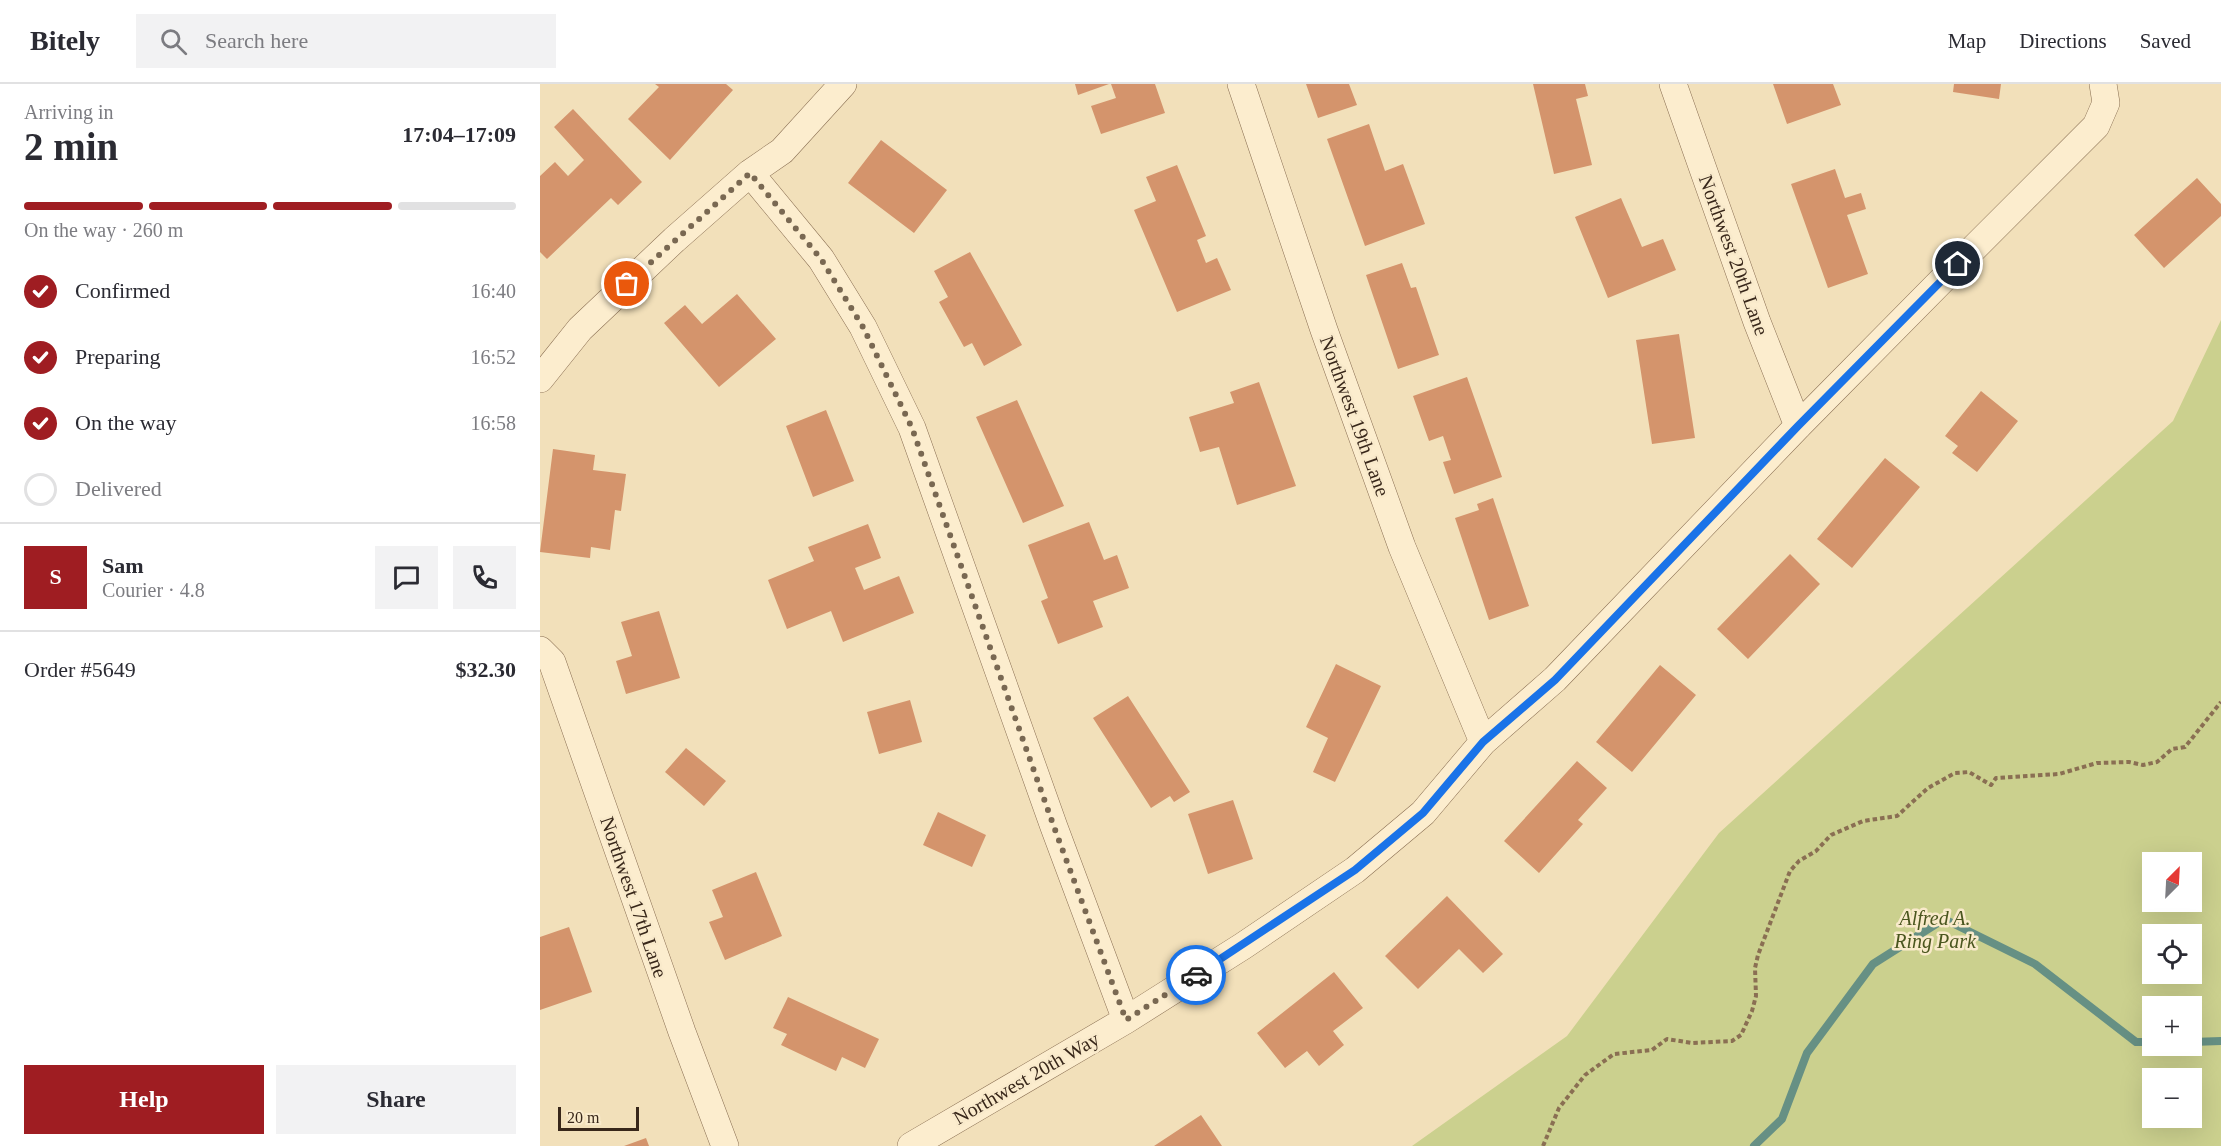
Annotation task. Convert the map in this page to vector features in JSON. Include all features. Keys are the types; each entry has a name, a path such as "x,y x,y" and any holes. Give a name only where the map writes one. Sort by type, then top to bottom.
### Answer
{"street":[{"path":"540,379 580,328 750,173 782,151 843,84"},
{"name":"Northwest 19th Lane","path":"1240,84 1324,330 1402,547 1483,742"},
{"name":"Northwest 20th Lane","path":"1673,84 1757,322 1798,426"},
{"name":"Northwest 20th Way","path":"911,1146 1126,1020 1243,945 1355,870 1423,813 1483,742 1555,680 1798,426 2097,126 2104,94"},
{"path":"750,173 821,259 863,327 912,428 1054,827 1126,1020"},
{"name":"Northwest 17th Lane","path":"540,650 552,663 678,1021 725,1146"}],"path":[{"path":"1543,1146 1559,1108 1569,1095 1585,1075 1614,1054 1652,1050 1667,1039 1692,1043 1732,1041 1741,1035 1756,996 1755,974 1758,955 1790,871 1798,861 1815,851 1832,835 1863,821 1897,816 1928,788 1955,773 1969,772 1991,784 1996,778 2059,774 2097,763 2129,762 2143,765 2157,762 2172,750 2185,747 2221,702"}],"green space":[{"name":"Alfred A. Ring Park","path":"2221,320 2221,1146 1412,1146 1567,1036 1719,833 2173,421"}],"building":[{"path":"655,84 726,84 733,90 670,160 628,119 659,87"},
{"path":"1075,84 1109,84 1078,95"},
{"path":"1111,84 1155,84 1165,113 1101,134 1091,106 1116,98"},
{"path":"1306,84 1349,84 1357,105 1318,118"},
{"path":"1533,84 1585,84 1588,96 1576,99 1592,165 1554,174"},
{"path":"1773,84 1833,84 1841,105 1787,124"},
{"path":"1954,84 2001,84 1999,99 1953,92"},
{"path":"573,109 642,182 618,205 611,198 547,259 540,252 540,176 555,162 568,176 584,160 554,127"},
{"path":"1369,124 1385,171 1403,164 1425,224 1365,246 1327,139"},
{"path":"881,140 947,190 914,233 848,183"},
{"path":"1177,165 1206,236 1197,240 1206,263 1217,258 1231,290 1177,312 1134,210 1156,201 1146,177"},
{"path":"1835,169 1845,198 1861,193 1866,209 1847,215 1868,274 1828,288 1791,184"},
{"path":"2197,178 2221,204 2221,216 2164,268 2134,235"},
{"path":"1621,198 1642,247 1663,239 1676,270 1608,298 1575,217"},
{"path":"970,252 1022,345 984,366 972,343 964,347 939,302 948,297 934,271"},
{"path":"1402,263 1411,288 1416,287 1439,355 1398,369 1366,275"},
{"path":"737,294 776,339 719,387 664,323 685,305 702,324"},
{"path":"1679,334 1695,438 1652,444 1636,340"},
{"path":"1467,377 1502,477 1454,494 1443,462 1451,460 1443,436 1429,441 1413,396"},
{"path":"1259,382 1296,486 1237,505 1219,447 1200,452 1189,417 1234,403 1230,392"},
{"path":"1981,391 2018,421 1977,472 1952,453 1958,446 1945,436"},
{"path":"1017,400 1064,506 1023,523 976,417"},
{"path":"826,410 854,481 813,497 786,426"},
{"path":"553,449 595,455 593,470 626,474 621,511 615,510 610,550 591,547 590,558 540,552"},
{"path":"1885,458 1920,487 1852,568 1817,539"},
{"path":"1493,498 1529,606 1489,620 1455,518 1479,510 1477,504"},
{"path":"1089,522 1104,560 1117,555 1129,588 1093,601 1103,627 1058,644 1041,601 1048,598 1028,545"},
{"path":"868,524 881,558 855,568 864,590 899,576 914,613 843,642 831,611 787,629 768,580 814,561 808,547"},
{"path":"1790,554 1820,584 1748,659 1717,629"},
{"path":"659,611 680,678 626,694 616,661 632,656 621,622"},
{"path":"1336,664 1381,686 1335,782 1313,772 1328,738 1306,727"},
{"path":"1660,665 1696,695 1632,772 1596,742"},
{"path":"1128,696 1190,792 1174,802 1170,796 1151,808 1093,718"},
{"path":"910,700 922,742 879,754 867,712"},
{"path":"686,748 726,781 704,806 665,772"},
{"path":"1577,761 1607,788 1578,820 1583,824 1539,873 1504,841"},
{"path":"1233,800 1253,859 1208,874 1188,814"},
{"path":"938,812 986,835 972,867 923,845"},
{"path":"756,872 782,936 725,960 709,922 723,917 712,890"},
{"path":"1447,896 1503,954 1483,973 1459,949 1418,989 1385,956"},
{"path":"569,927 592,992 540,1010 540,937"},
{"path":"1334,972 1363,1008 1333,1031 1344,1045 1319,1066 1307,1051 1285,1068 1257,1033"},
{"path":"788,997 879,1039 865,1068 842,1057 836,1071 781,1045 787,1034 773,1028"},
{"path":"1201,1115 1222,1146 1154,1146"},
{"path":"646,1138 649,1146 624,1146"}],"waterway":[{"path":"1754,1146 1782,1119 1807,1053 1873,964 1944,919 2035,964 2136,1042 2142,1042"},
{"path":"2202,1042 2221,1041"}],"way so far":[{"path":"627,284 750,173 821,259 863,327 912,428 1054,827 1126,1020 1196,975"}],"route":[{"path":"1196,975 1355,870 1423,813 1483,742 1555,680 1798,426 1958,264"}]}
